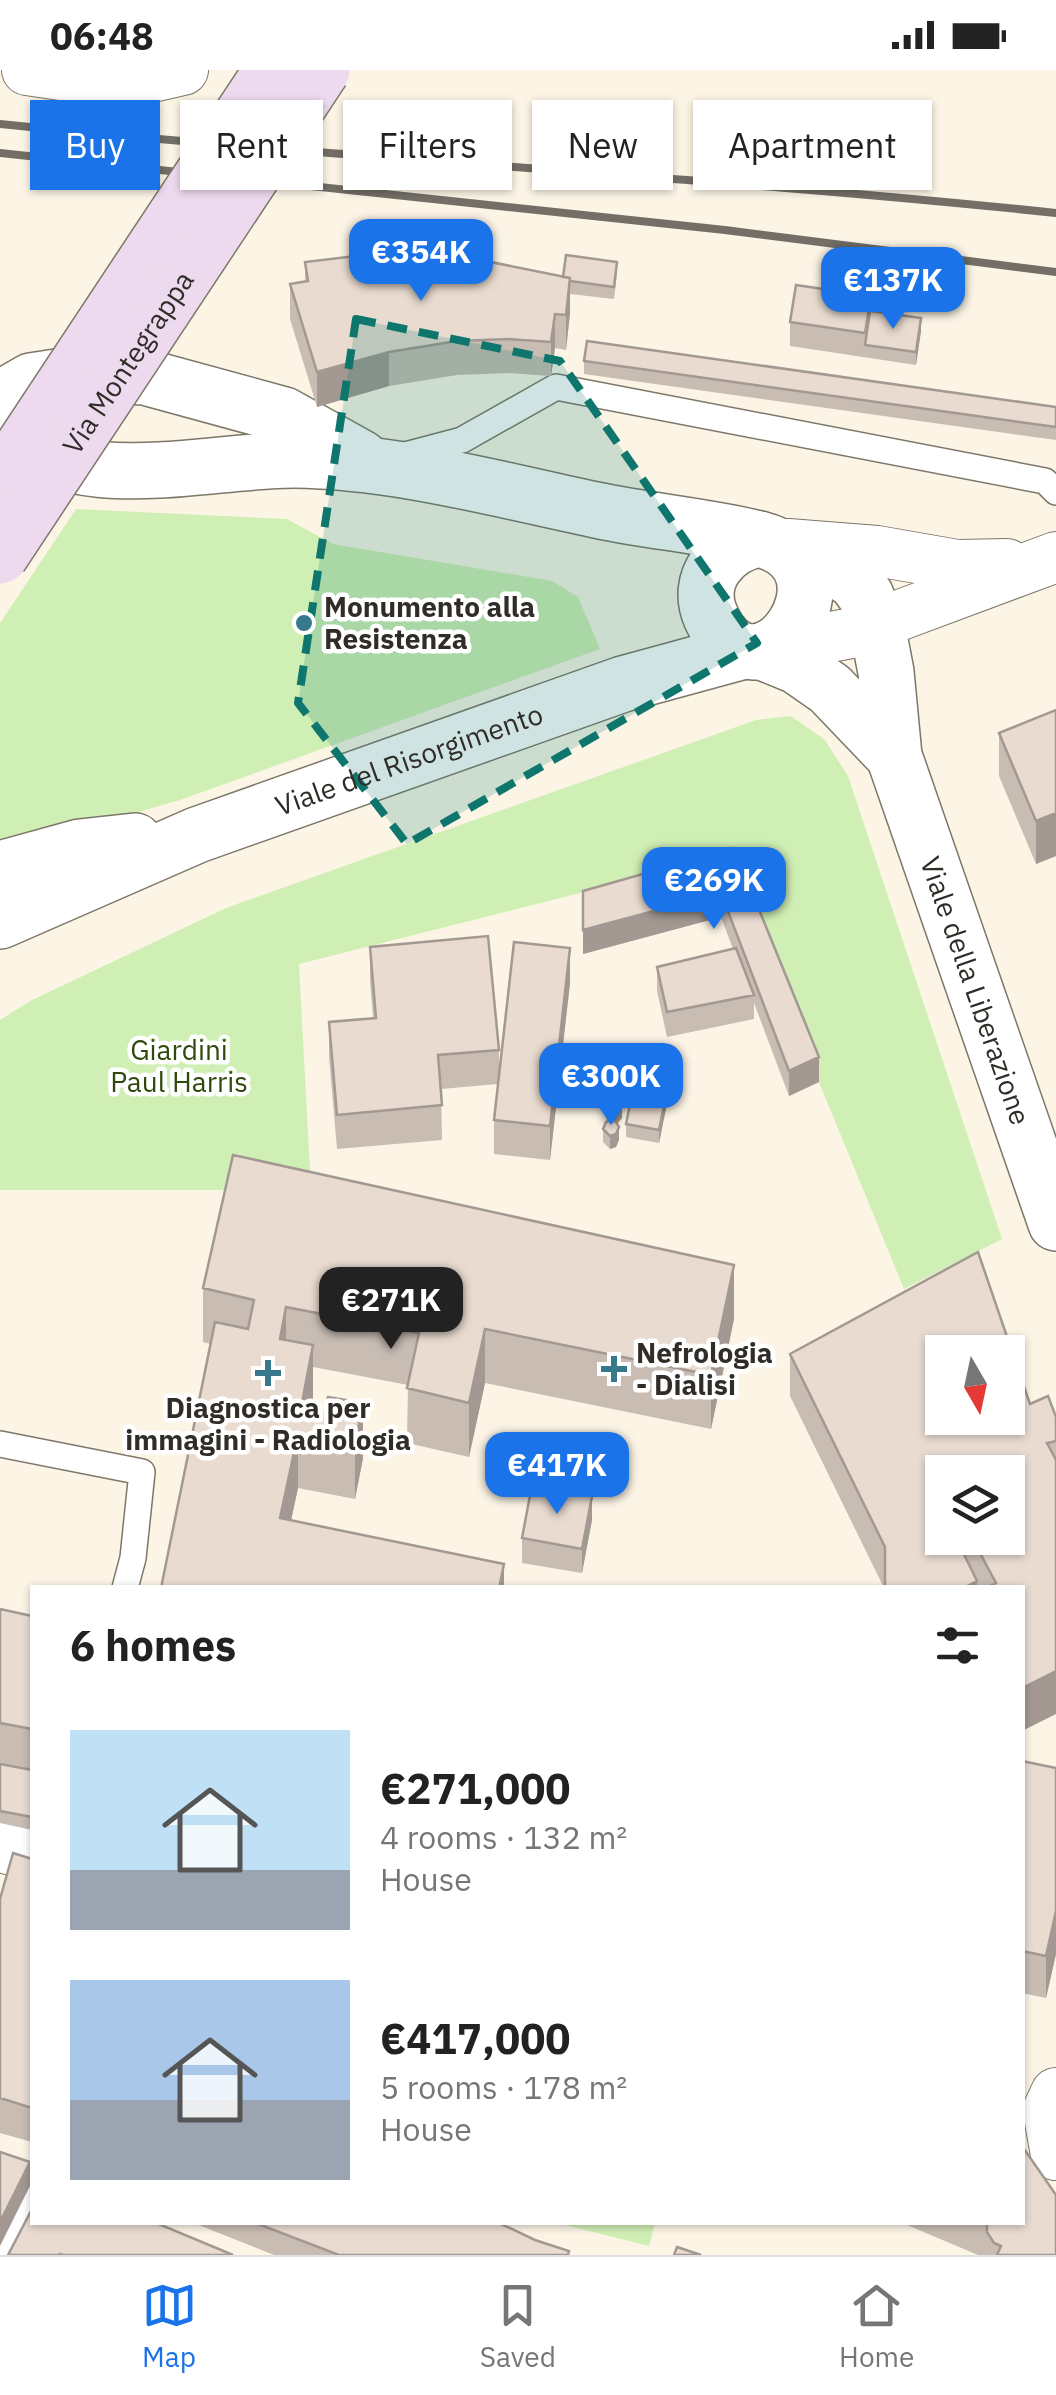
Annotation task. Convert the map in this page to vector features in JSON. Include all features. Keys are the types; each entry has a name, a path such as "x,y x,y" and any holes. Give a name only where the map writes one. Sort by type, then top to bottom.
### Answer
{"main road":[{"path":"260,100 272,70"},
{"path":"294,100 322,70"},
{"name":"Via Montegrappa","path":"0,481 215,190"},
{"name":"Via Montegrappa","path":"0,556 219,190"}],"street":[{"path":"27,70 122,84 182,70"},
{"path":"0,399 31,381 77,374 145,376 284,415 372,464"},
{"path":"0,426 43,458 87,468 131,470 291,460 372,464"},
{"name":"Viale della Liberazione","path":"372,464 642,520 714,528 836,568 855,582 866,596 877,625 894,756 1056,1224"},
{"path":"642,520 682,555 707,592 710,615 722,635 732,646 760,650 852,633 1046,560"},
{"path":"623,684 676,634 707,592 722,555 740,542 877,551 957,565 1046,560"},
{"path":"760,650 788,637 803,607 804,581 776,546"},
{"name":"Viale della Liberazione","path":"760,650 797,666 830,688 894,756"},
{"name":"Viale del Risorgimento","path":"0,921 198,835 623,684 760,650"},
{"name":"Viale del Risorgimento","path":"0,869 80,847 198,835"},
{"path":"0,1848 30,1855"},
{"path":"1025,2068 1056,2074"},
{"path":"1056,2093 1048,2110 1056,2154"},
{"path":"0,2164 30,2175"},
{"path":"3,2255 30,2202"}],"lane":[{"path":"372,464 462,440 556,387 1046,481 1056,492"},
{"path":"1017,1115 1048,1143 1056,1156"},
{"path":"0,1444 142,1472 133,1558 126,1585"}],"highlighted area":[{"path":"356,319 560,361 757,643 407,844 298,703"}],"green space":[{"path":"76,509 287,519 333,544 552,581 578,597 600,649 180,800 0,852 0,623"},
{"name":"Giardini Paul Harris","path":"791,716 825,740 848,776 1002,1239 904,1289 726,856 299,964 311,1190 0,1190 0,1020 30,1001 226,908 756,720"},
{"path":"565,2225 654,2225 649,2246"}],"building":[{"path":"373,254 461,256 570,278 566,315 555,314 551,342 457,341 389,352 317,372 290,284 308,281 305,262"},
{"path":"566,255 617,262 614,287 563,277"},
{"path":"796,285 871,296 865,333 790,322"},
{"path":"870,311 921,318 916,352 865,345"},
{"path":"587,341 1056,407 1056,427 584,361"},
{"path":"1056,710 1056,813 1036,821 999,733"},
{"path":"734,848 819,1057 789,1071 721,893 583,930 583,891"},
{"path":"488,936 499,1050 438,1055 442,1105 337,1115 329,1022 376,1018 370,947"},
{"path":"514,942 570,948 550,1126 494,1120"},
{"path":"736,948 754,995 667,1012 657,967"},
{"path":"636,1075 669,1081 659,1130 626,1124"},
{"path":"613,1097 622,1105 615,1114 606,1106"},
{"path":"611,1120 619,1127 610,1136 603,1129"},
{"path":"233,1155 734,1265 711,1375 485,1329 469,1403 407,1388 419,1333 286,1307 280,1339 313,1345 300,1413 324,1418 328,1397 363,1403 355,1445 298,1434 280,1518 504,1564 500,1585 162,1585 215,1322 248,1329 254,1300 203,1288"},
{"path":"978,1252 1006,1335 925,1335 925,1435 1025,1435 1025,1389 1030,1404 1048,1396 1056,1417 1056,1441 1047,1443 1056,1460 1056,1671 1025,1686 1025,1585 992,1585 996,1583 981,1555 1025,1555 1025,1455 925,1455 925,1555 964,1555 977,1581 969,1585 885,1585 885,1547 790,1354"},
{"path":"532,1485 592,1496 582,1549 522,1538"},
{"path":"0,1609 30,1616 30,1729 0,1723"},
{"path":"1025,1762 1056,1768 1056,1911 1046,1956 1025,1952"},
{"path":"0,1764 30,1770 30,1817 0,1811"},
{"path":"13,1853 30,1858 30,2107 0,2098 0,1899"},
{"path":"1025,2150 1056,2195 1056,2255 997,2255 1001,2246 987,2232 987,2225 1025,2225"},
{"path":"0,2152 30,2162 0,2222"},
{"path":"30,2213 30,2225 161,2225 233,2255 60,2254 8,2255"},
{"path":"261,2225 503,2225 569,2251 568,2255 339,2255"},
{"path":"677,2247 701,2255 674,2255"}],"railway":[{"path":"0,124 1056,213"},
{"path":"0,153 725,230 1056,272"}],"place":[{"name":"Monumento alla Resistenza","path":"304,623"},
{"name":"Nefrologia - Dialisi","path":"614,1369"},
{"name":"Diagnostica per immagini - Radiologia","path":"268,1373"}]}
